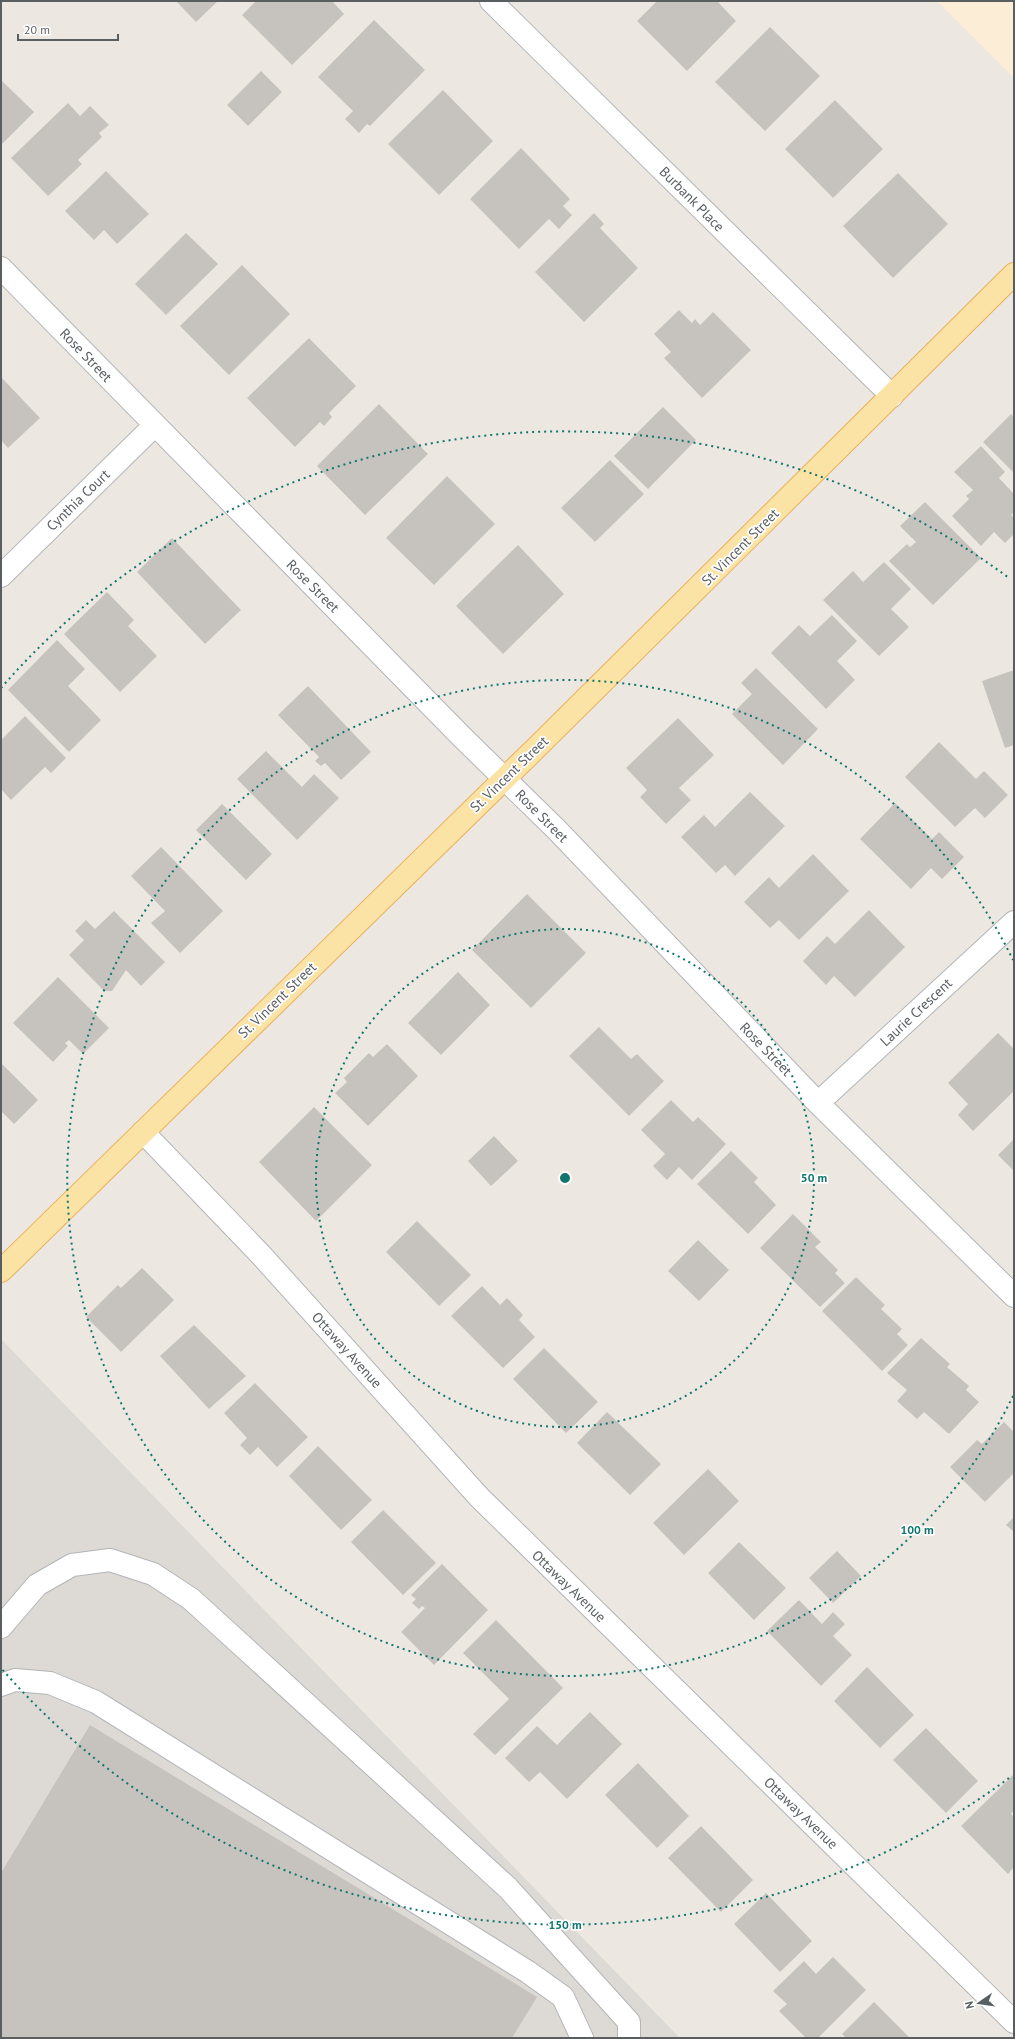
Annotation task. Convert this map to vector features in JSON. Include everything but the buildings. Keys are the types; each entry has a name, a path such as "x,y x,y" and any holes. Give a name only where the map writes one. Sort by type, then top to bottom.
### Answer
{"main road":[{"name":"St. Vincent Street","path":"1,1271 504,778 1014,274"}],"street":[{"name":"Burbank Place","path":"491,1 892,396"},
{"name":"Rose Street","path":"1,268 556,830 818,1103 1014,1296"},
{"name":"Cynthia Court","path":"1,576 155,425"},
{"name":"Laurie Crescent","path":"818,1103 1014,922"},
{"name":"Ottaway Avenue","path":"143,1132 262,1256 479,1497 1014,2022"},
{"path":"1,1627 37,1585 72,1565 110,1560 153,1574 185,1595 508,1888 628,2022 629,2038"},
{"path":"1,1685 15,1680 50,1683 96,1702 528,1972 562,1997 582,2038"}],"shaded area":[{"path":"937,1 1014,1 1014,78"},
{"path":"1,1339 680,2038 1,2038"}]}
